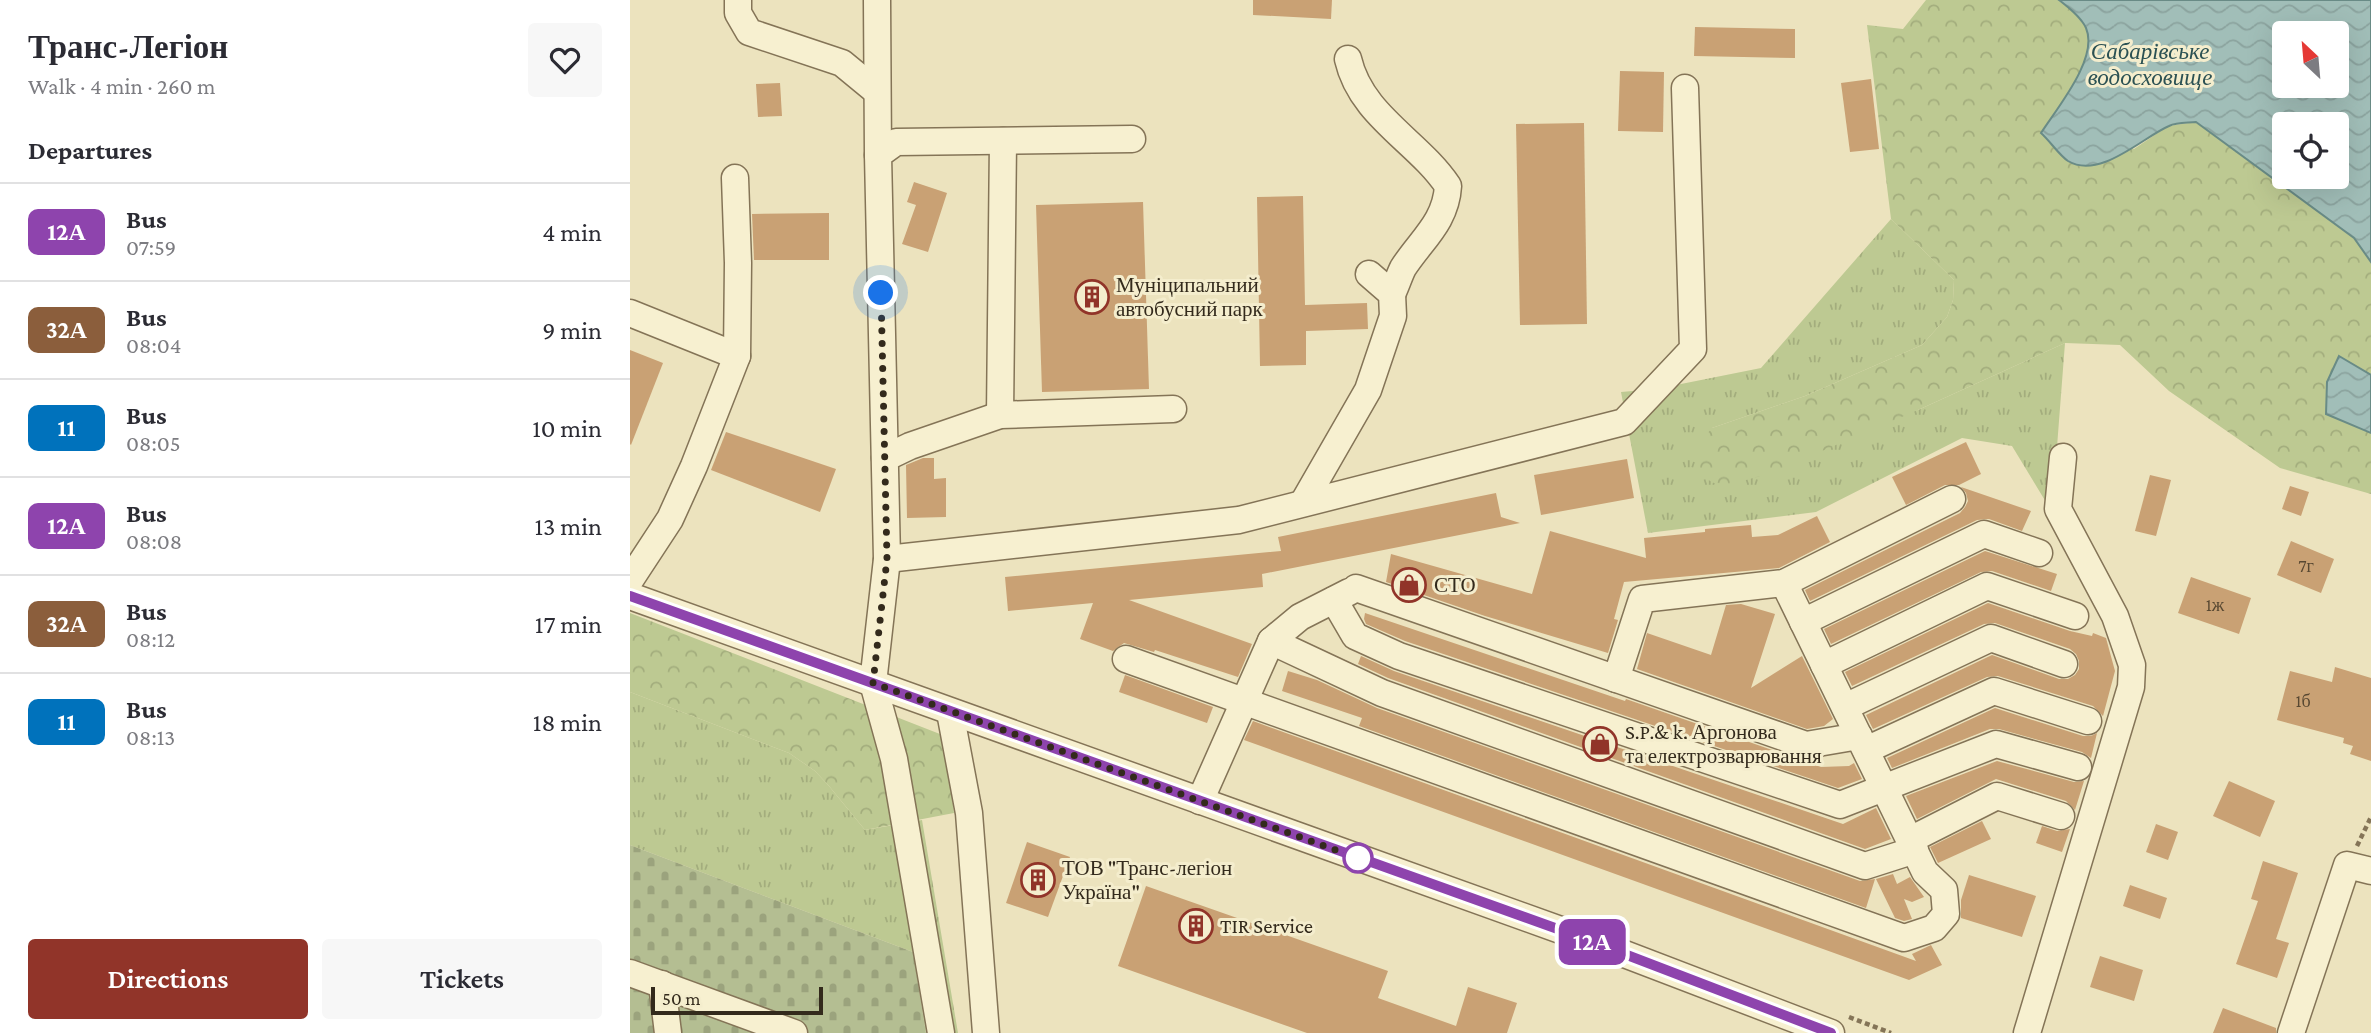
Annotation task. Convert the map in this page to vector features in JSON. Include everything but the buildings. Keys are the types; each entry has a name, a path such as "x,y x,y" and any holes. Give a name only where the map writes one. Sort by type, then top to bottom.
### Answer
{"street":[{"path":"738,0 738,13 748,32 842,63 876,91"},
{"path":"860,0 861,40 876,91"},
{"path":"877,0 876,91 887,559 873,683 894,760 941,1033"},
{"path":"1303,503 1368,390 1393,316 1392,294 1402,270 1443,214 1448,186 1426,160 1373,108 1359,86 1348,59"},
{"path":"887,559 1239,520 1624,422 1693,349 1685,88"},
{"path":"878,155 896,142 1132,139"},
{"path":"1000,415 1003,141"},
{"path":"630,580 670,519 737,356 735,178"},
{"path":"1369,274 1392,294"},
{"path":"630,313 737,356"},
{"path":"885,458 910,446 1000,415 1173,409"},
{"path":"2027,1033 2131,687 2132,665 2115,617 2058,509 2063,457"},
{"path":"1616,679 1642,599 1784,583 1952,499"},
{"path":"1803,622 1984,534 2039,553"},
{"path":"1126,659 1904,938 1934,928 1946,914 1944,890 1925,872 1784,583"},
{"path":"1824,665 1987,586 2075,616"},
{"path":"1354,589 1355,636 1425,664 1840,805 1996,744 2078,767"},
{"path":"1200,802 1271,641 1300,617 1354,589 1806,745 1862,743 1994,691 2088,721"},
{"path":"630,596 1580,937 1831,1033"},
{"path":"1844,706 1991,638 2064,664"},
{"path":"1271,641 1382,693 1865,866 1912,845 1997,796 2061,816"},
{"path":"950,712 969,813 986,1033"},
{"path":"2291,1033 2359,868"},
{"path":"630,973 794,1033"},
{"path":"662,984 668,1033"}],"green space":[{"path":"1926,0 2059,0 2084,24 2088,40 2087,53 2066,96 2041,133 2134,149 2168,126 2196,122 2272,178 2272,189 2287,189 2354,238 2371,262 2371,494 2280,468 2169,391 2120,345 2065,343 1768,474 1731,484 1714,483 1701,476 1695,448 1712,428 1805,396 1922,345 1947,317 1953,300 1954,280 1891,219 1867,25 1903,29"},
{"path":"1891,219 1954,280 1953,300 1947,317 1922,345 1805,396 1712,428 1918,410 2065,343 2052,512 2012,446 1962,438 1816,512 1648,533 1621,392 1656,389 1761,368"},
{"path":"630,613 945,736 954,813 865,830 815,771 789,753 630,692"},
{"path":"630,692 789,753 815,771 865,830 922,820 958,1033 926,1033 913,952 630,845"},
{"path":"630,845 913,952 926,1033 630,1033"}],"water":[{"name":"Сабарівське водосховище","path":"2059,0 2371,0 2371,262 2354,238 2287,189 2349,189 2349,112 2272,112 2272,178 2196,122 2169,126 2121,155 2094,165 2080,165 2068,161 2041,133 2066,97 2087,54 2086,28 2074,12"},
{"path":"2339,356 2371,375 2371,433 2326,414 2327,382"}],"bus line":[{"name":"12А","path":"630,596 1580,937 1831,1033"}],"place":[{"name":"Муніципальний автобусний парк","path":"1092,297"},
{"name":"СТО","path":"1409,585"},
{"name":"S.P.& k. Аргонова та електрозварювання","path":"1600,744"},
{"name":"ТОВ \"Транс-легіон Україна\"","path":"1038,880"},
{"name":"TIR Service","path":"1196,926"}],"route":[{"path":"881,293 887,559 873,683 1358,858"}]}
